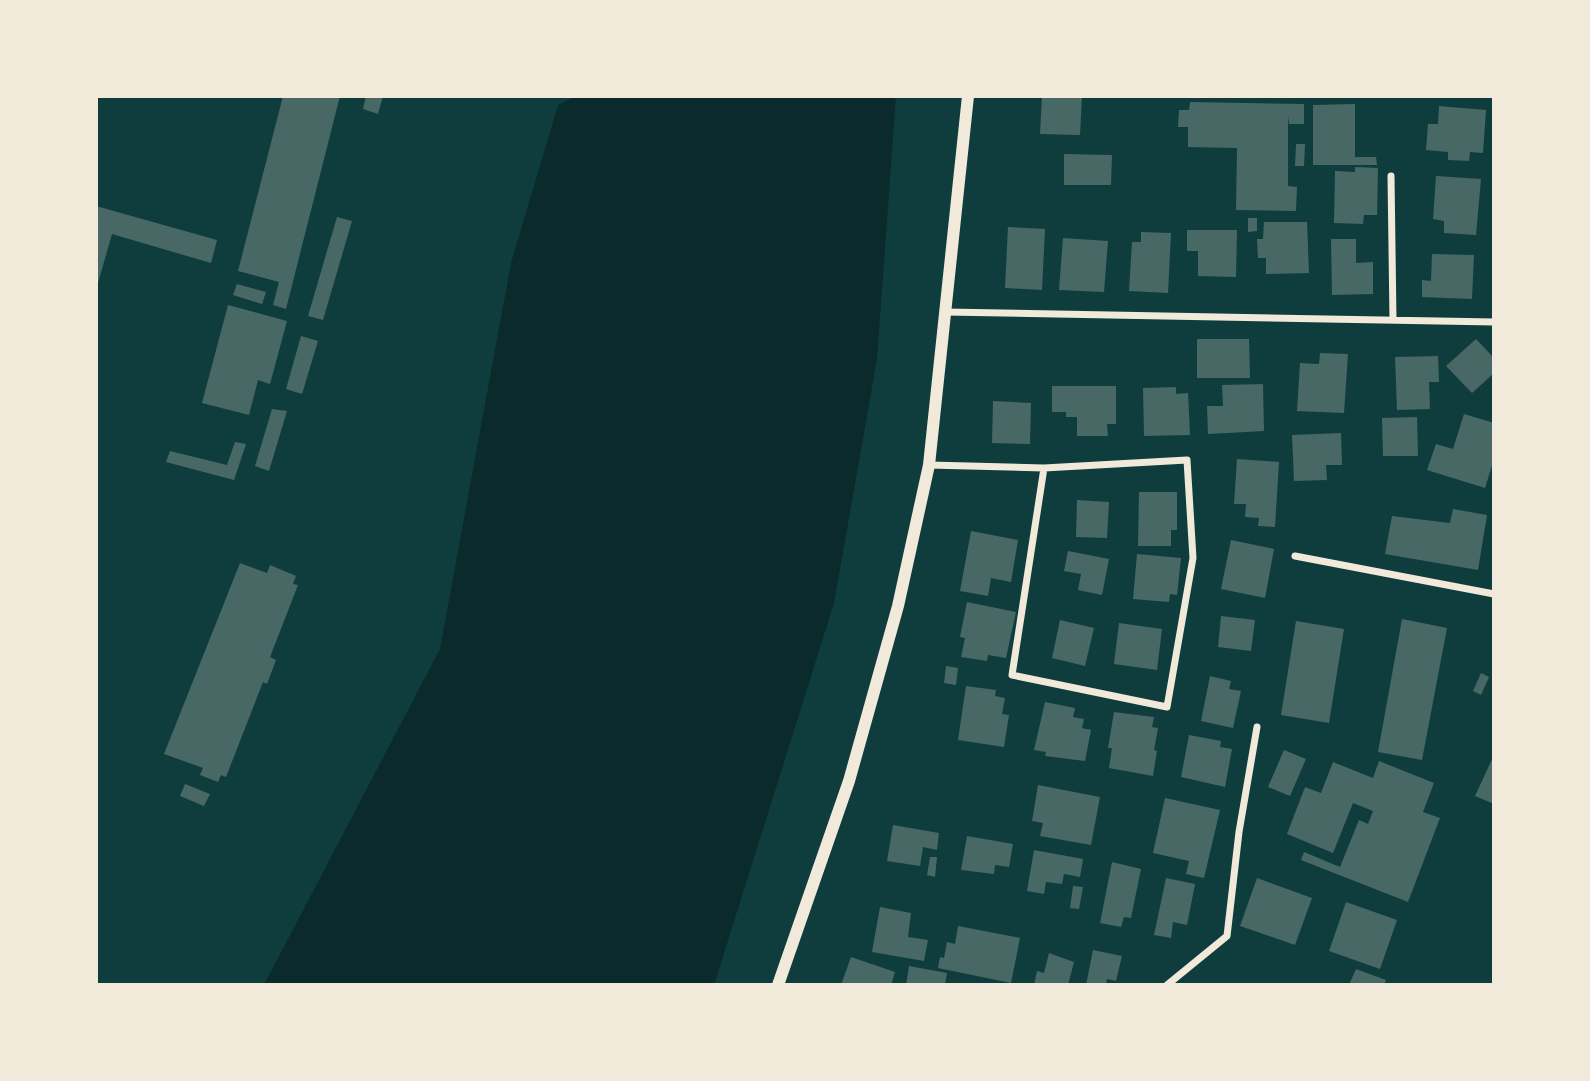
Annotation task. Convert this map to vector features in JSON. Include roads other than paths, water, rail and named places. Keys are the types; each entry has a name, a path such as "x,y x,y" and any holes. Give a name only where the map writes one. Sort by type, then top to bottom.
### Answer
{"street":[{"path":"778,985 849,781 898,606 929,465 968,96"},
{"path":"1391,176 1393,320"},
{"path":"945,312 1494,322"},
{"path":"929,465 1044,468 1188,460 1193,558 1167,707 1012,676 1044,468"},
{"path":"1294,556 1493,592"},
{"path":"1167,985 1227,936 1239,832 1257,727"}],"water":[{"path":"576,96 896,96 877,359 834,603 714,985 264,985 440,649 511,263 558,105"}]}
